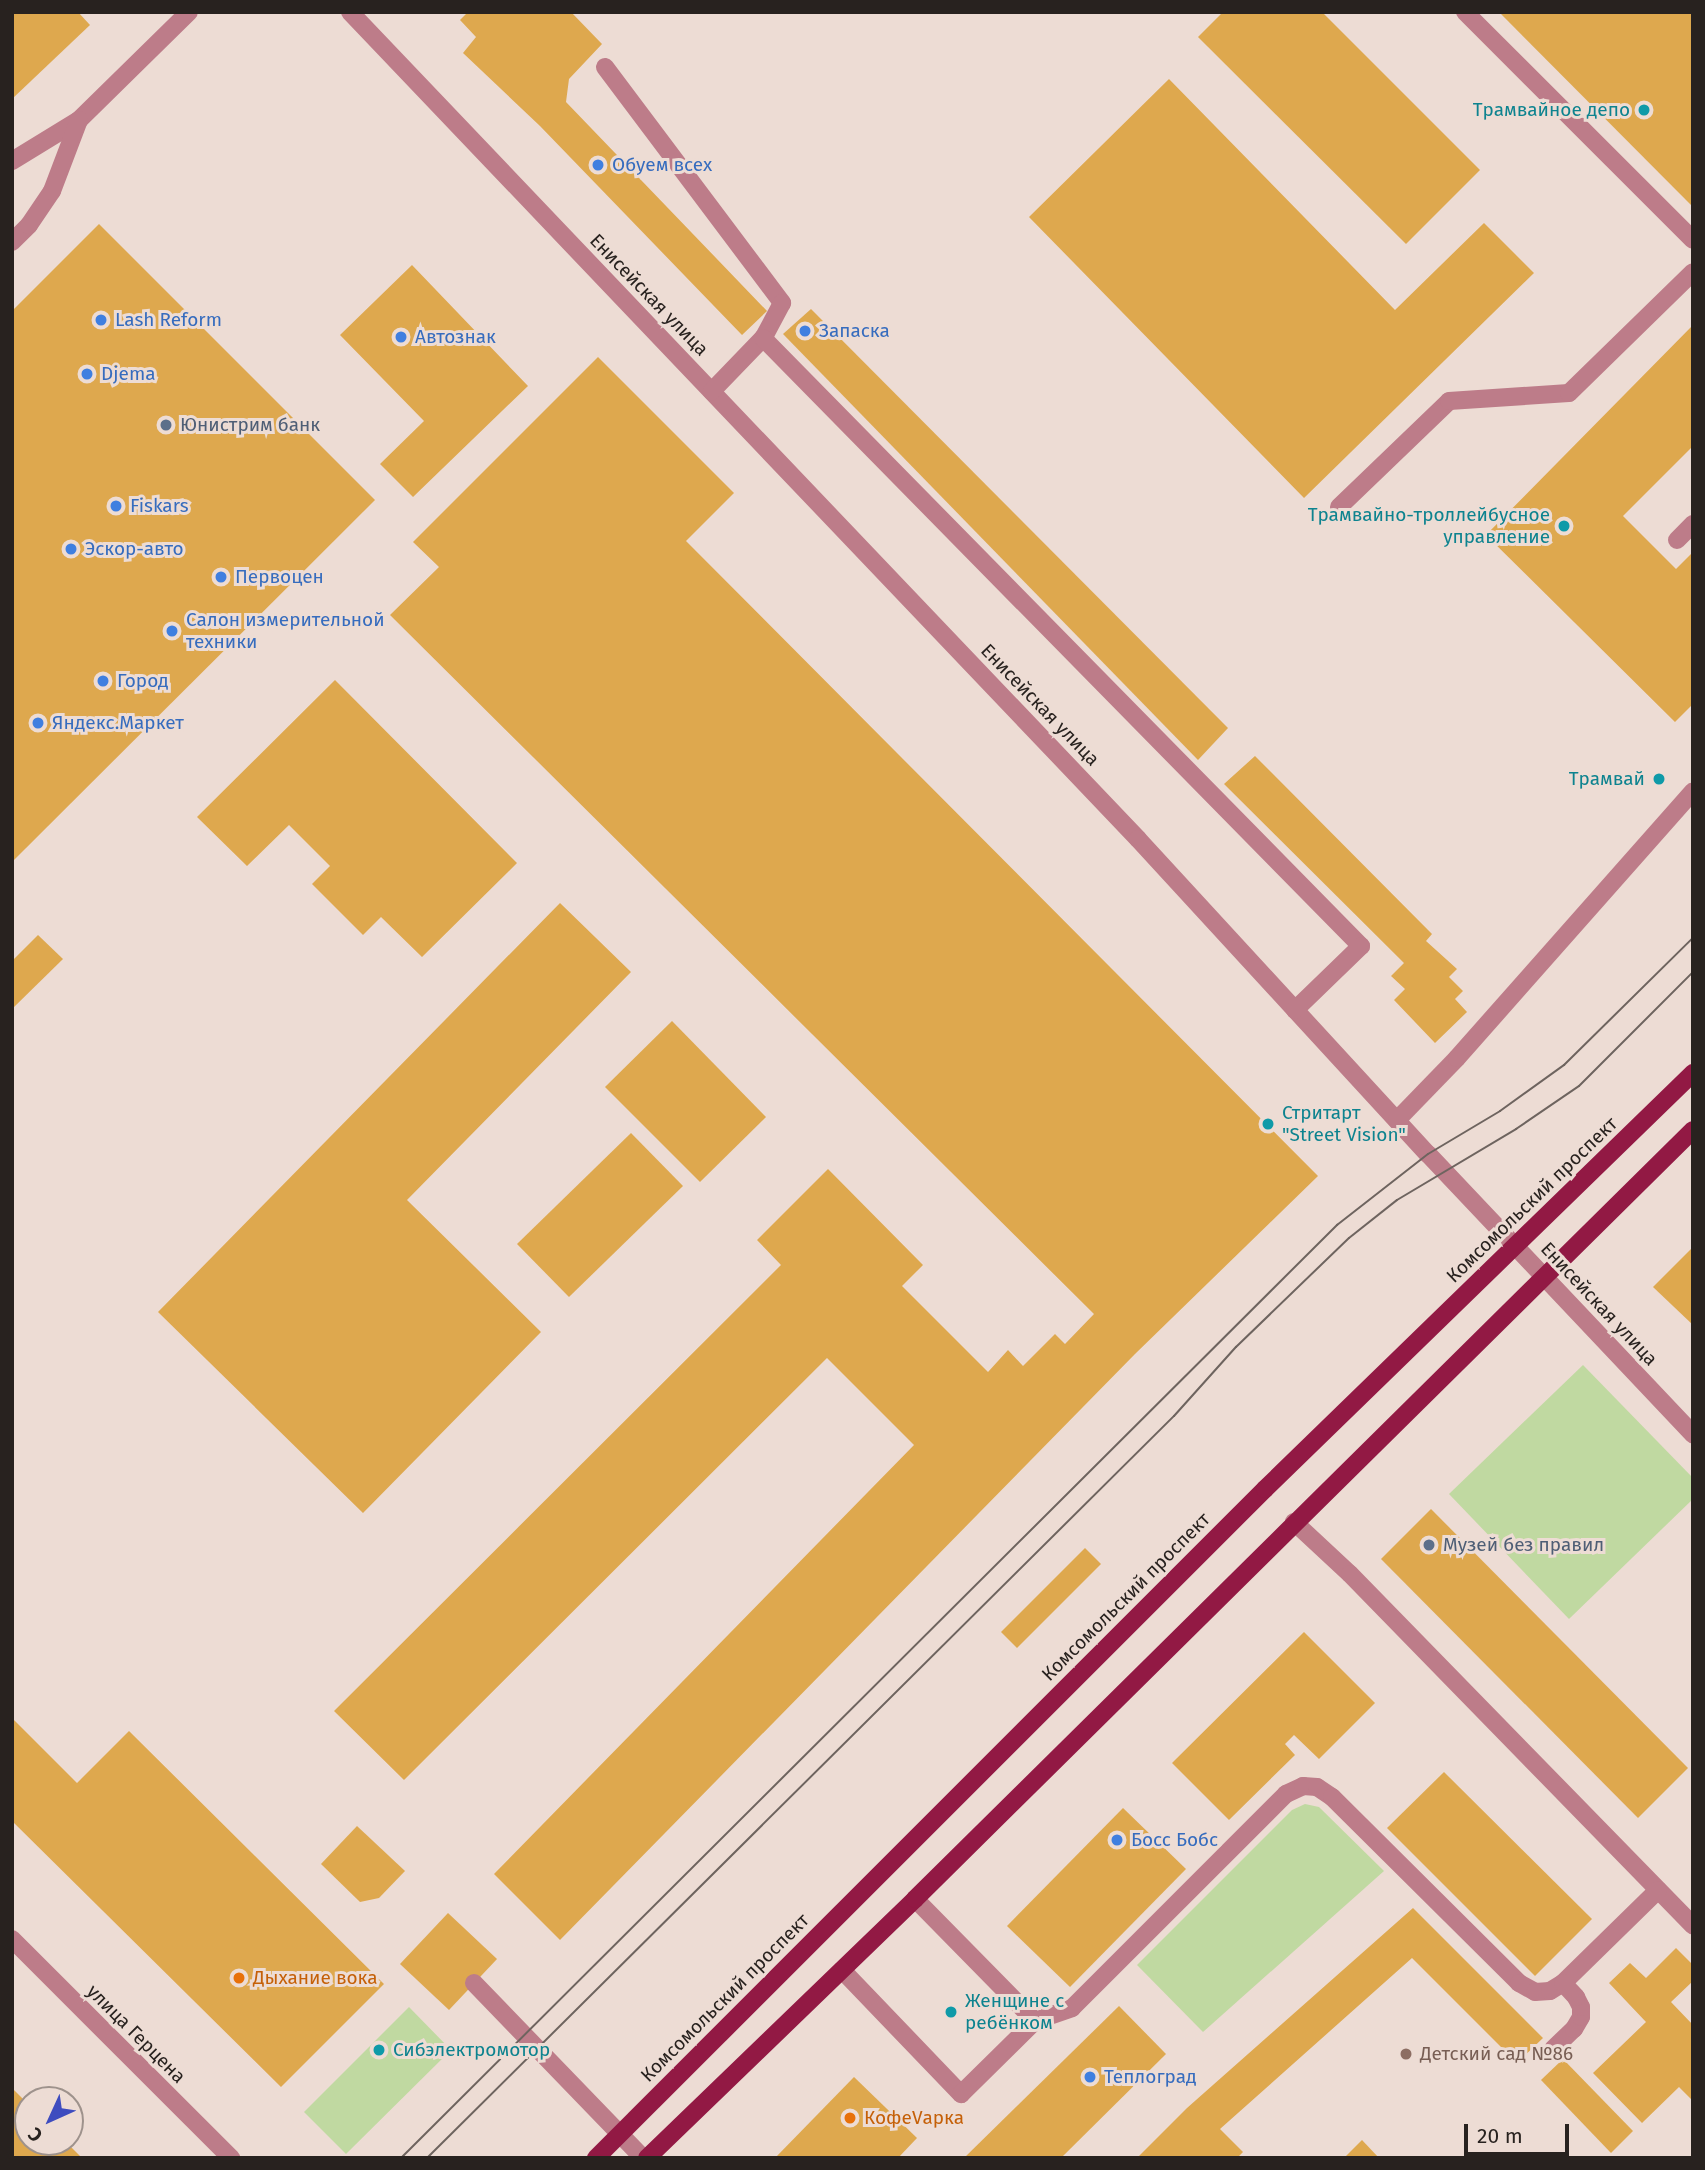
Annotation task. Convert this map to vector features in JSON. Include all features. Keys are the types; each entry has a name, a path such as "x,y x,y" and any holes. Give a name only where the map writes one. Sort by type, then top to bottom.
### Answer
{"main road":[{"name":"Комсомольский проспект","path":"596,2158 1265,1489 1693,1073"},
{"path":"645,2158 915,1899 1693,1130"}],"street":[{"path":"12,161 79,120 189,12"},
{"path":"1465,12 1693,240"},
{"name":"Енисейская улица","path":"352,13 1138,839 1397,1120 1693,1434"},
{"path":"605,67 782,303 763,338 712,390"},
{"path":"12,242 29,225 52,191 79,120"},
{"path":"1339,507 1449,401 1569,393 1693,272"},
{"path":"763,338 1361,946 1295,1010"},
{"path":"1677,540 1693,524"},
{"path":"1397,1120 1457,1058 1693,791"},
{"path":"1294,1522 1350,1574 1693,1925"},
{"path":"842,1970 961,2094 1035,2021 1072,2008 1286,1794 1303,1786 1317,1787 1332,1797 1519,1983 1535,1992 1550,1991 1563,1983 1658,1890"},
{"path":"915,1899 1035,2021"},
{"name":"улица Герцена","path":"12,1939 231,2158"},
{"path":"474,1983 645,2158"},
{"path":"1553,2049 1574,2029 1581,2017 1581,2007 1576,1997 1563,1983"}],"green space":[{"path":"1583,1365 1693,1478 1693,1499 1569,1619 1449,1494"},
{"path":"1305,1804 1319,1807 1384,1871 1203,2032 1137,1965 1292,1810"},
{"path":"409,2007 451,2050 346,2154 304,2112"}],"building":[{"path":"12,12 78,12 90,25 12,99"},
{"path":"468,12 571,12 602,44 569,79 566,102 767,311 742,335 540,126 463,53 476,37 460,20"},
{"path":"1223,12 1322,12 1480,170 1406,244 1198,37"},
{"name":"Трамвайное депо","path":"1499,12 1693,12 1693,207"},
{"path":"1169,79 1395,310 1484,223 1534,273 1304,498 1029,217"},
{"name":"Город","path":"99,224 375,500 12,862 12,311"},
{"path":"412,265 528,386 413,497 380,464 424,421 340,335"},
{"path":"811,309 1228,728 1198,760 783,334"},
{"name":"Трамвайно-троллейбусное управление","path":"1693,325 1693,446 1623,516 1676,569 1693,552 1693,704 1675,722 1486,535"},
{"path":"598,357 734,493 686,541 1318,1176 1135,1354 560,1940 494,1874 914,1445 827,1358 404,1780 334,1711 781,1265 757,1240 828,1169 923,1265 902,1286 988,1372 1008,1350 1023,1366 1055,1334 1065,1344 1094,1314 390,615 439,567 413,542"},
{"path":"335,680 517,863 422,957 381,917 363,935 312,884 330,866 289,825 247,866 197,817"},
{"path":"1255,756 1432,934 1426,941 1457,969 1449,977 1463,991 1455,999 1467,1012 1435,1043 1394,1000 1405,989 1391,976 1404,963 1224,784"},
{"path":"560,903 631,972 407,1200 541,1332 363,1513 158,1312"},
{"path":"38,935 63,959 12,1009 12,961"},
{"path":"672,1021 766,1117 700,1182 605,1087"},
{"path":"631,1133 683,1186 569,1297 517,1244"},
{"path":"1693,1247 1693,1325 1653,1287"},
{"path":"1431,1509 1688,1768 1638,1818 1381,1559"},
{"path":"1085,1548 1101,1564 1017,1648 1001,1632"},
{"path":"1304,1632 1375,1703 1319,1759 1294,1735 1285,1744 1295,1755 1229,1820 1172,1763"},
{"path":"12,1718 77,1783 129,1731 384,1984 281,2087 12,1821"},
{"path":"1444,1772 1592,1919 1535,1976 1387,1828"},
{"path":"1123,1808 1186,1869 1070,1987 1007,1926"},
{"path":"357,1826 405,1871 379,1898 360,1902 321,1864"},
{"path":"1413,1908 1543,2038 1517,2063 1412,1958 1220,2129 1243,2152 1237,2158 1137,2158 1187,2108"},
{"path":"448,1913 497,1959 449,2010 400,1964"},
{"path":"1676,1948 1693,1965 1693,1981 1671,2002 1693,2025 1693,2101 1679,2087 1642,2123 1593,2073 1646,2022 1609,1983 1630,1963 1646,1978"},
{"path":"1119,2006 1166,2054 1061,2158 964,2158"},
{"path":"1563,2059 1633,2131 1611,2153 1541,2080"},
{"path":"854,2077 917,2138 898,2158 775,2158"},
{"path":"12,2088 14,2156 82,2158 12,2158"},
{"path":"1362,2140 1379,2158 1344,2158"}],"tram line":[{"path":"401,2158 1337,1225 1428,1154 1500,1111 1564,1065 1693,938"},
{"path":"427,2158 1174,1416 1236,1347 1349,1238 1397,1200 1516,1129 1579,1086 1693,972"}],"place":[{"name":"Трамвайное депо","path":"1644,110"},
{"name":"Обуем всех","path":"598,165"},
{"name":"Lash Reform","path":"101,320"},
{"name":"Запаска","path":"805,331"},
{"name":"Автознак","path":"401,337"},
{"name":"Djema","path":"87,374"},
{"name":"Юнистрим банк","path":"166,425"},
{"name":"Fiskars","path":"116,506"},
{"name":"Трамвайно-троллейбусное управление","path":"1564,526"},
{"name":"Эскор-авто","path":"71,549"},
{"name":"Первоцен","path":"221,577"},
{"name":"Салон измерительной техники","path":"172,631"},
{"name":"Город","path":"103,681"},
{"name":"Яндекс.Маркет","path":"38,723"},
{"name":"Трамвай","path":"1659,779"},
{"name":"Стритарт \"Street Vision\"","path":"1268,1124"},
{"name":"Музей без правил","path":"1429,1545"},
{"name":"Босс Бобс","path":"1117,1840"},
{"name":"Дыхание вока","path":"239,1978"},
{"name":"Женщине с ребёнком","path":"951,2012"},
{"name":"Сибэлектромотор","path":"379,2050"},
{"name":"Детский сад №86","path":"1406,2054"},
{"name":"Теплоград","path":"1090,2077"},
{"name":"КофеVарка","path":"850,2118"}]}
